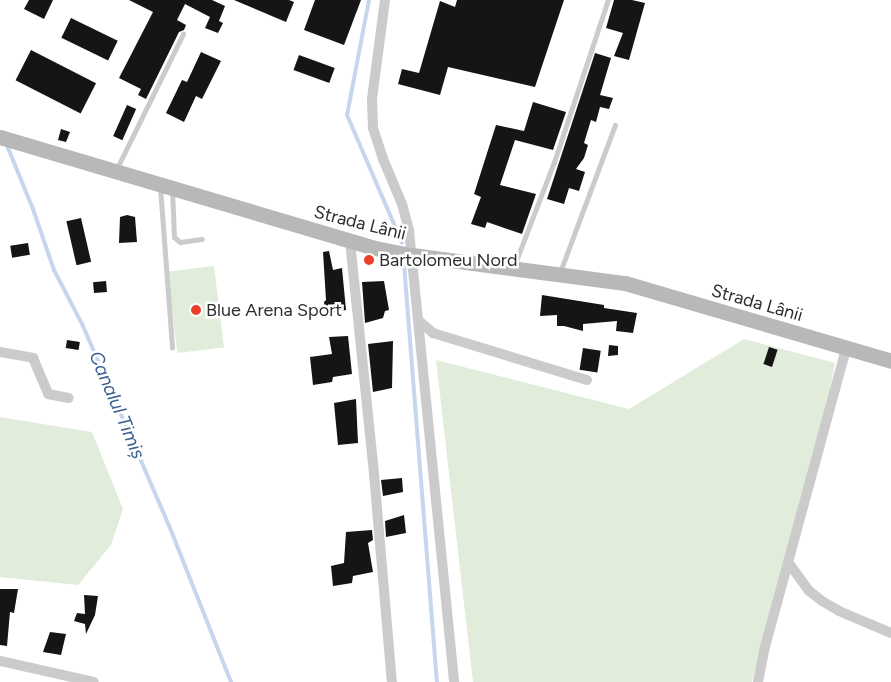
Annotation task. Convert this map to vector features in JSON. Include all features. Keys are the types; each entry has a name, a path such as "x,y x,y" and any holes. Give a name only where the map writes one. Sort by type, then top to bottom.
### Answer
{"main road":[{"name":"Strada Lânii","path":"0,137 350,241 412,255 625,283 891,361"}],"street":[{"path":"385,0 372,99 373,128 402,204 410,231 454,682"},
{"path":"350,241 373,462 392,682"},
{"path":"418,320 433,333 587,380"},
{"path":"758,682 788,562 846,348"},
{"path":"0,352 33,358 48,394 69,398"},
{"path":"788,562 808,590 822,601 839,611 891,633"},
{"path":"0,661 94,682"}],"lane":[{"path":"514,267 554,162 608,0"},
{"path":"114,172 183,34"},
{"path":"559,273 615,125"},
{"path":"166,187 174,237 180,242 202,240"},
{"path":"166,187 172,348"}],"green space":[{"name":"Blue Arena Sport","path":"214,266 224,347 177,353 167,272"},
{"path":"744,339 835,363 829,394 752,682 473,682 436,360 629,409"},
{"path":"0,417 92,432 123,509 111,545 78,585 0,577"}],"building":[{"path":"29,0 53,0 44,19 24,9"},
{"path":"129,0 212,0 225,6 219,21 223,23 218,33 205,28 210,17 185,4 177,20 186,25 184,30 179,32 146,99 138,95 141,89 119,78 153,12"},
{"path":"234,0 289,0 294,2 286,22"},
{"path":"315,0 361,0 344,45 304,30"},
{"path":"457,0 564,0 535,87 448,67 440,95 398,84 402,69 419,73 440,1 455,7"},
{"path":"614,0 632,0 645,3 629,60 614,56 623,33 606,28"},
{"path":"71,18 118,41 108,61 61,38"},
{"path":"31,50 96,83 81,113 16,80"},
{"path":"201,52 221,61 202,99 196,96 184,122 166,113 182,80 187,82"},
{"path":"595,53 611,58 600,95 613,98 609,109 600,107 596,122 591,120 584,143 588,145 584,158 576,169 585,172 579,191 569,188 564,204 547,199"},
{"path":"299,55 335,68 329,83 294,70"},
{"path":"533,102 566,112 553,150 515,140 500,185 536,194 522,234 487,222 485,228 471,224 481,197 474,194 496,125 524,131"},
{"path":"127,105 136,109 122,140 113,136"},
{"path":"61,129 70,132 66,142 58,140"},
{"path":"127,215 135,217 137,242 119,243 120,217"},
{"path":"81,218 91,262 77,265 66,221"},
{"path":"28,243 30,255 12,258 10,246"},
{"path":"329,251 333,270 342,268 346,310 325,314 323,252"},
{"path":"106,281 107,292 94,293 93,282"},
{"path":"384,281 389,310 385,311 383,318 365,323 362,282"},
{"path":"542,295 604,305 604,308 637,313 633,333 616,331 617,321 583,324 583,331 557,326 557,315 540,316"},
{"path":"348,336 352,374 333,377 332,382 313,385 310,357 332,354 329,337"},
{"path":"67,340 80,342 79,350 66,348"},
{"path":"393,341 392,388 373,392 368,344"},
{"path":"609,345 618,346 618,355 608,356"},
{"path":"769,347 778,350 772,367 763,364"},
{"path":"583,348 601,351 597,373 580,370"},
{"path":"356,399 358,443 338,445 334,403"},
{"path":"402,478 403,492 383,496 381,480"},
{"path":"404,515 406,533 386,537 385,521"},
{"path":"372,530 373,540 368,543 373,572 353,576 352,583 333,586 331,566 344,563 346,532"},
{"path":"0,589 18,589 14,613 10,612 7,646 0,645"},
{"path":"84,595 98,596 95,615 86,634 85,624 74,621 77,613 85,614"},
{"path":"50,632 66,634 61,655 43,652"}],"waterway":[{"path":"369,0 347,115 402,243"},
{"name":"Canalul Timiș","path":"6,143 33,209 54,270 83,326 170,528 231,682"},
{"path":"404,264 437,682"}],"place":[{"name":"Bartolomeu Nord","path":"369,260"},
{"name":"Blue Arena Sport","path":"196,310"}]}
